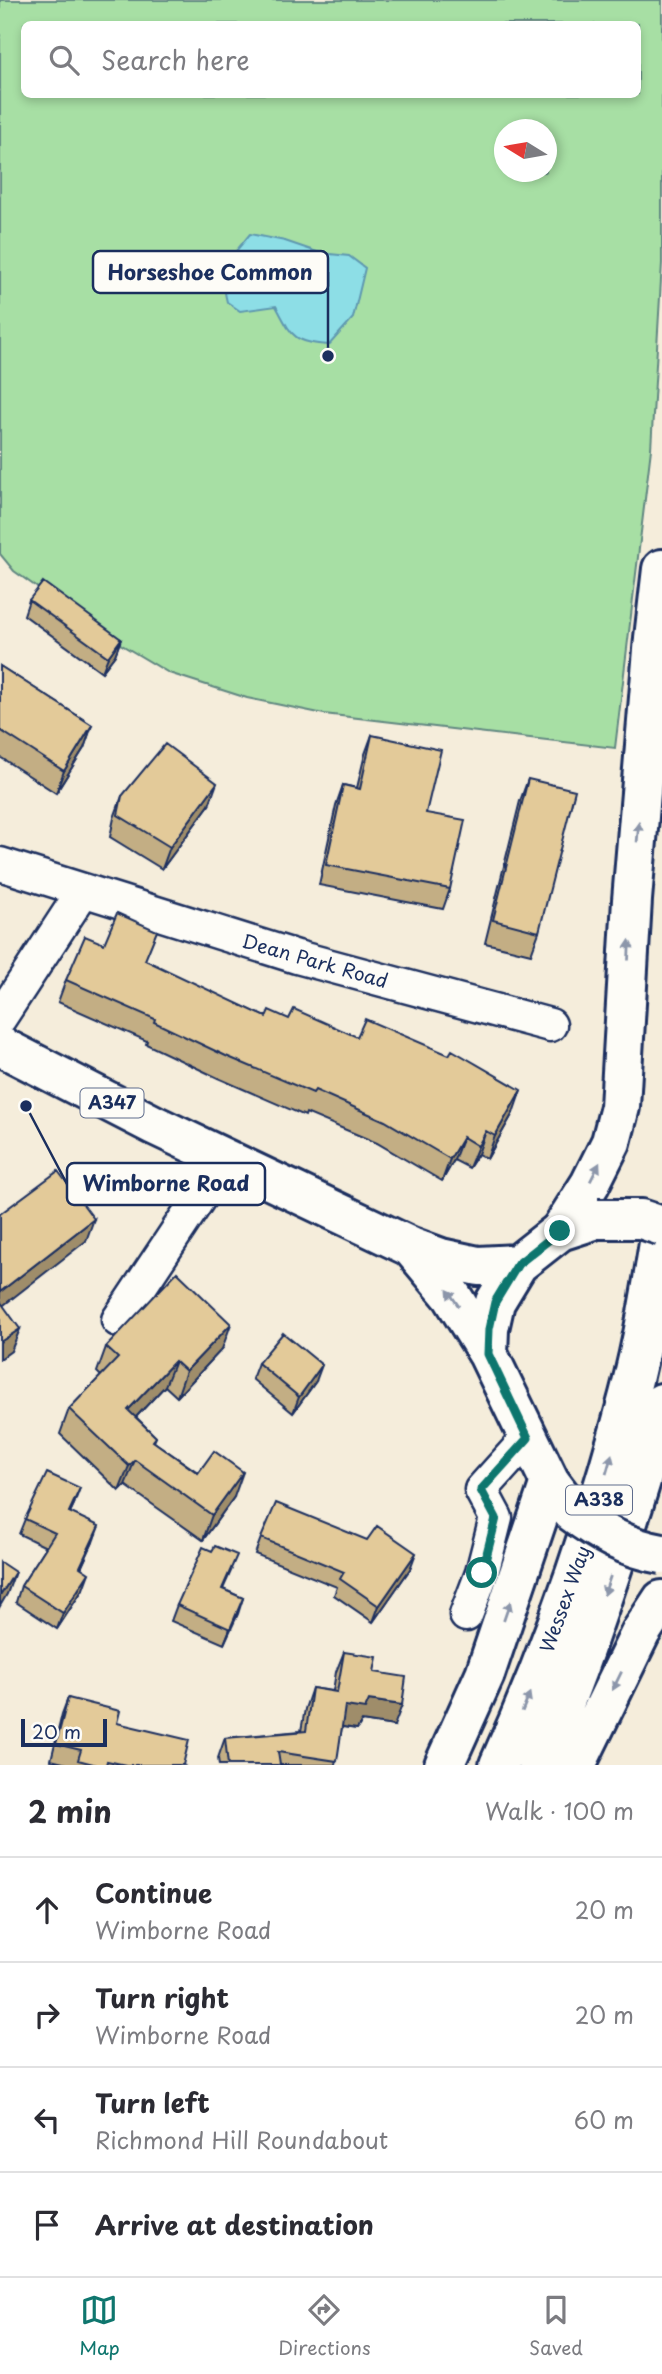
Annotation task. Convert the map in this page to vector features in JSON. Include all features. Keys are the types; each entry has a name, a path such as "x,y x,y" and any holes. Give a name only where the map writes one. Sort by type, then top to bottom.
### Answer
{"main road":[{"path":"662,569 653,638 632,900 620,1107 611,1142 590,1184 560,1231 518,1264 495,1302 489,1329 488,1354 550,1482 572,1512 599,1532 638,1550 662,1554"},
{"name":"A347","path":"0,1046 154,1125 411,1247 441,1258 478,1266 518,1264"},
{"path":"560,1231 598,1219 641,1219 662,1225"},
{"name":"Wessex Way","path":"499,1765 546,1653 594,1516 630,1394 662,1225"},
{"name":"A347","path":"411,1247 452,1296 488,1354"},
{"name":"Wessex Way","path":"538,1765 604,1594 635,1502 662,1403"},
{"path":"444,1765 485,1674 550,1482"},
{"path":"576,1765 641,1632 662,1600"}],"street":[{"name":"Dean Park Road","path":"0,863 297,957 550,1025"},
{"path":"0,1018 83,891"},
{"path":"118,1320 225,1158"},
{"path":"466,1615 482,1573 496,1518 481,1490 528,1438"}],"green space":[{"path":"0,0 662,0 662,263 651,449 615,748 324,714 247,698 169,673 95,629 14,571 0,554"}],"water":[{"path":"250,234 285,241 320,253 349,256 365,268 353,318 329,345 308,342 295,336 276,306 240,311 227,302 224,280 227,265"}],"building":[{"path":"43,582 121,639 108,657 29,600"},
{"path":"0,666 92,725 64,771 0,730"},
{"path":"372,735 441,750 426,813 465,820 450,889 326,865 343,785 360,789"},
{"path":"165,744 217,783 170,847 118,815 122,796"},
{"path":"528,779 575,790 539,932 493,920"},
{"path":"117,913 157,931 145,960 266,1017 269,1010 289,1019 294,1009 357,1037 365,1019 449,1055 452,1050 521,1090 495,1136 486,1131 478,1146 463,1137 450,1159 385,1121 315,1090 313,1093 226,1056 154,1022 155,1019 66,980 85,936 104,944"},
{"path":"58,1171 94,1219 0,1292 0,1214"},
{"path":"177,1272 231,1324 186,1371 175,1361 128,1410 156,1437 153,1441 198,1473 214,1451 243,1472 212,1515 135,1460 129,1466 69,1409 118,1358 106,1347"},
{"path":"0,1301 20,1329 0,1342"},
{"path":"283,1333 322,1365 299,1397 258,1363"},
{"path":"47,1473 80,1488 69,1512 99,1526 80,1567 89,1573 63,1613 21,1586 55,1533 25,1519"},
{"path":"276,1503 367,1540 377,1526 416,1553 379,1606 340,1579 344,1572 261,1538"},
{"path":"215,1546 237,1555 222,1589 243,1598 230,1629 177,1605 203,1547 212,1551"},
{"path":"0,1562 15,1572 0,1596"},
{"path":"344,1652 377,1657 374,1672 406,1677 402,1705 369,1700 365,1709 345,1706 337,1761 278,1752 280,1765 228,1765 225,1738 306,1731 312,1688 337,1692"},
{"path":"68,1698 120,1711 117,1723 189,1740 183,1765 126,1765 107,1761 106,1765 97,1765 78,1760 81,1750 56,1744"}],"place":[{"name":"Horseshoe Common","path":"328,356"},
{"name":"Wimborne Road","path":"26,1106"}],"route":[{"path":"482,1573 496,1518 481,1490 528,1438 488,1354 489,1329 495,1302 518,1264 560,1231"}]}
